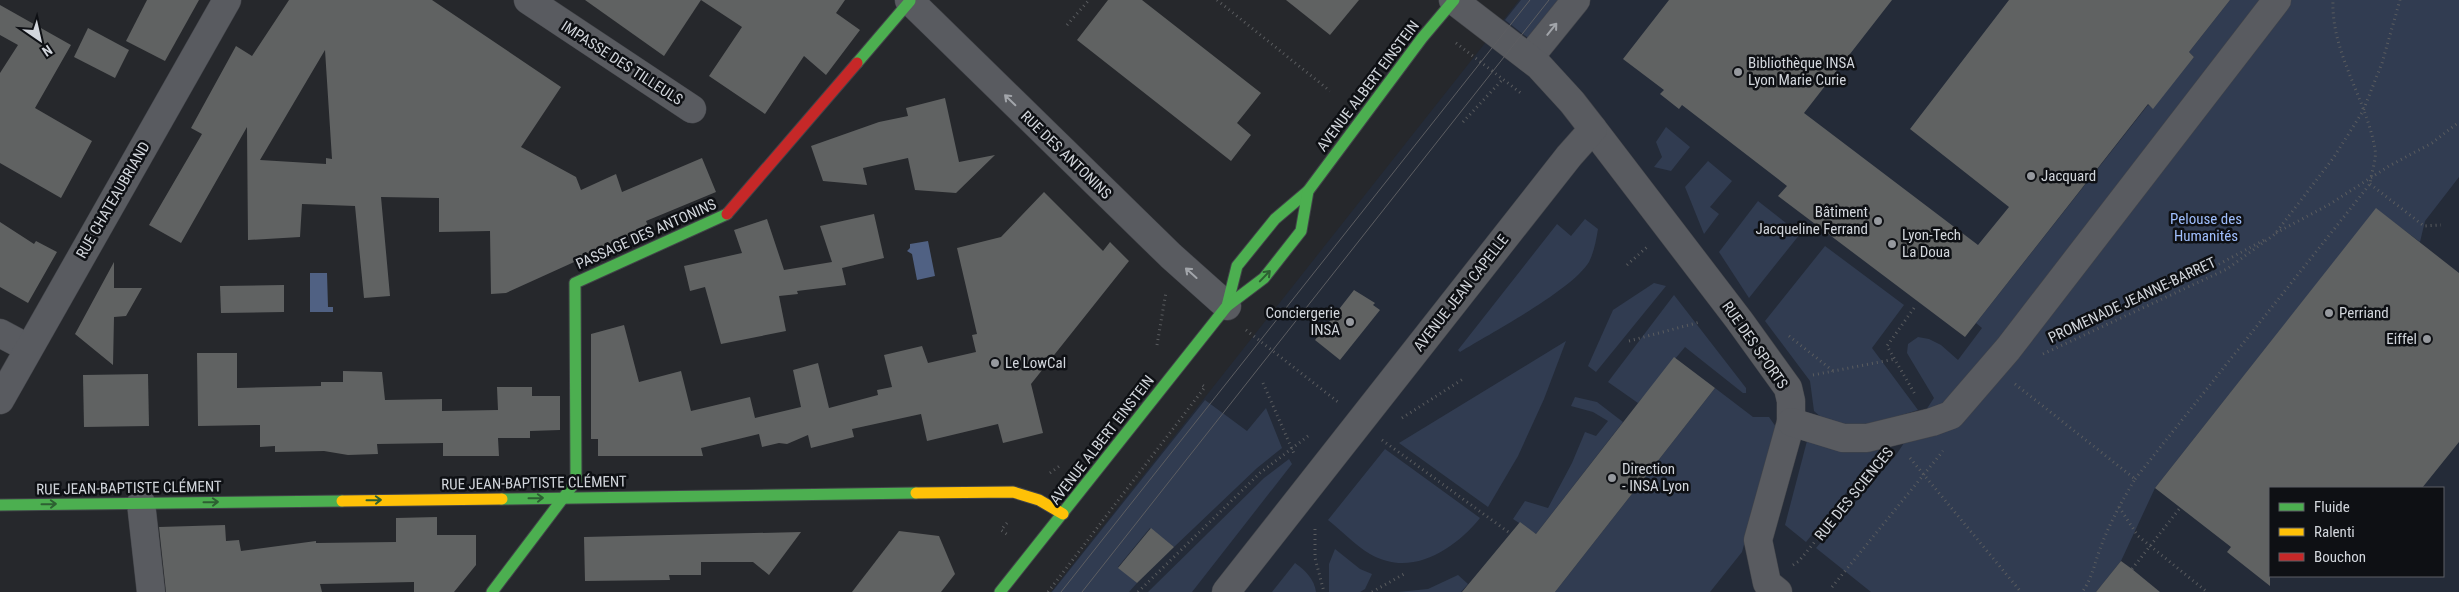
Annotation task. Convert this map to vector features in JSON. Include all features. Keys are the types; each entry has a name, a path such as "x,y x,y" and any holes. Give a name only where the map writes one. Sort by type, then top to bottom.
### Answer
{"street":[{"name":"RUE CHATEAUBRIAND","path":"0,400 227,0"},
{"name":"IMPASSE DES TILLEULS","path":"528,0 692,109"},
{"path":"1453,0 1529,58 1572,102 1593,129"},
{"name":"AVENUE ALBERT EINSTEIN","path":"1227,306 1237,266 1275,219 1308,191 1422,38 1453,0"},
{"path":"1529,58 1576,0"},
{"path":"1791,422 1844,438 1867,438 1893,436 1951,415 2000,358 2276,0"},
{"name":"RUE DES ANTONINS","path":"910,1 1171,256 1227,306"},
{"name":"PASSAGE DES ANTONINS","path":"566,497 576,481 574,283 728,214 910,1"},
{"name":"RUE DES SPORTS","path":"1593,129 1788,388 1791,401 1791,422 1758,540 1764,589"},
{"name":"AVENUE JEAN CAPELLE","path":"1226,592 1569,156 1593,129"},
{"name":"AVENUE ALBERT EINSTEIN","path":"1000,592 1227,306 1264,278 1301,231 1308,191"},
{"path":"0,333 28,348"},
{"name":"RUE JEAN-BAPTISTE CLÉMENT","path":"0,505 1013,492 1031,496 1048,503 1063,514"},
{"path":"492,592 566,497"},
{"path":"141,503 151,592"}],"path":[{"path":"1067,25 1089,0"},
{"path":"1217,0 1330,91"},
{"path":"2082,592 2090,582 2100,549 2119,507 2135,479 2370,184 2376,151 2338,42 2332,16 2333,0"},
{"name":"PROMENADE JEANNE-BARRET","path":"2036,357 2227,269 2275,234 2334,157 2363,111 2382,63 2400,0"},
{"path":"1457,44 1526,97"},
{"path":"1463,122 1503,79"},
{"path":"2000,358 2019,358 2210,269 2330,204 2371,176 2432,143 2459,122"},
{"path":"2370,184 2424,226 2441,225"},
{"path":"1227,306 1241,326 1344,407"},
{"path":"1914,308 1887,346 1932,422"},
{"path":"1630,341 1700,322"},
{"path":"1810,376 1895,358"},
{"path":"2000,358 2135,479"},
{"path":"1399,420 1463,379"},
{"path":"1263,383 1296,457"},
{"path":"1048,592 1205,387"},
{"path":"1138,592 1260,473 1314,431"},
{"path":"1893,436 2021,592"},
{"name":"RUE DES SCIENCES","path":"1800,561 1893,436"},
{"path":"1380,439 1511,534"},
{"path":"1832,587 1949,444"},
{"path":"2119,507 2138,536 2206,592"},
{"path":"2132,569 2180,508"},
{"path":"1011,518 1001,530 1012,538"},
{"path":"1315,523 1315,558 1324,592"},
{"path":"1372,592 1404,574"}],"shaded area":[{"name":"Lyon-Tech La Doua","path":"1519,0 2459,0 2459,592 1051,592"},
{"path":"928,241 935,276 917,280 912,254 907,251 910,248 910,244"},
{"path":"310,273 327,273 328,307 333,307 333,312 310,312"}],"green space":[{"path":"1521,0 1565,0 1528,38 1505,20"},
{"name":"Pelouse des Humanités","path":"2230,0 2459,0 2459,177 2425,221 2420,242 2376,209 2155,488 2121,561 2096,592 1871,592 1816,548 1896,455 1934,398 1907,353 1908,344 1918,337 1929,339 1941,345 1958,360 1982,328 1976,323 2148,105 2153,108 2194,57 2189,52"},
{"path":"1666,127 1690,147 1671,171 1654,167 1662,157 1656,142"},
{"path":"1708,161 1732,181 1710,207 1719,214 1704,234 1685,187"},
{"path":"1758,201 1800,234 1749,298 1719,252"},
{"path":"1585,219 1598,229 1591,258 1580,273 1549,298 1460,352 1458,350 1557,224 1571,236"},
{"path":"1825,246 1904,305 1872,348 1918,410 1869,425 1830,425 1814,411 1810,381 1765,321"},
{"path":"1654,283 1666,286 1596,372 1588,366 1613,310"},
{"path":"1674,295 1746,388 1746,393 1743,393 1685,347 1638,403 1608,382"},
{"path":"1566,341 1544,399 1518,456 1488,507 1399,443"},
{"path":"1715,388 1753,417 1769,417 1776,427 1742,552 1710,592 1555,592"},
{"path":"1575,397 1597,402 1623,422 1536,534 1513,519 1525,501 1548,508 1572,463 1585,432 1596,436 1608,421 1593,412 1571,406"},
{"path":"1205,400 1247,431 1266,408 1282,448 1257,468 1174,547 1150,528 1118,567 1137,583 1129,592 1052,592"},
{"path":"1807,441 1885,445 1806,542 1785,525"},
{"path":"1385,449 1480,518 1445,550 1416,562 1385,561 1364,550 1328,520"},
{"path":"1289,459 1292,464 1192,592 1148,592 1264,478"},
{"path":"1335,549 1360,569 1372,574 1365,589 1360,592 1329,592 1329,564"},
{"path":"1295,563 1309,576 1316,592 1272,592"},
{"path":"1458,575 1468,584 1461,592 1398,592 1428,589"}],"building":[{"path":"147,0 199,0 165,61 126,41"},
{"path":"289,0 432,0 561,87 521,147 576,177 581,190 616,174 622,192 702,158 716,192 646,221 649,228 506,293 491,294 490,231 439,232 439,198 381,197 390,296 364,298 355,206 302,204 300,237 248,240 247,127 181,243 149,225 202,134 191,128 236,46 252,56","holes":["325,50 332,159 326,158 326,164 260,160"]},
{"path":"585,0 701,0 664,56"},
{"path":"701,0 845,0 836,13 860,30 826,75 804,56 765,114 709,76 742,27"},
{"path":"1108,0 1142,0 1261,93 1237,123 1251,135 1231,161 1077,40"},
{"path":"1286,0 1359,0 1330,35"},
{"path":"1669,0 1892,0 1804,113 1978,245 2009,207 1910,129 2009,0 2230,0 2189,52 2194,57 2153,109 2148,104 1965,337 1778,196 1787,186 1682,105 1679,109 1660,94 1664,90 1623,59"},
{"path":"0,5 71,45 35,108 92,141 61,198 0,163 0,73 18,45 0,35"},
{"path":"88,28 129,50 115,78 74,57"},
{"path":"945,98 959,162 995,155 956,193 915,190 908,158 863,168 867,185 823,181 811,146 879,122 908,116 906,108"},
{"path":"1044,192 1103,251 1110,242 1129,261 1031,384 1043,433 1003,443 998,424 927,441 921,414 852,429 854,437 811,448 808,435 787,444 779,443 762,447 759,434 701,448 703,456 598,456 598,439 591,439 591,334 624,325 639,382 681,371 691,411 750,397 755,418 801,407 793,370 818,363 829,408 878,395 877,390 892,387 884,355 922,346 928,363 976,352 972,335 977,334 957,248 1001,237"},
{"path":"2376,208 2459,273 2459,442 2423,487 2269,487 2270,586 2227,552 2231,547 2155,488"},
{"path":"874,214 884,258 842,268 846,285 797,291 798,294 779,296 786,331 721,344 705,287 690,291 684,266 742,253 734,230 767,219 784,270 832,262 820,226"},
{"path":"0,222 34,244 36,241 57,252 28,303 0,287"},
{"path":"114,262 114,288 142,288 126,316 114,317 113,365 75,334"},
{"path":"284,285 284,312 221,313 220,286"},
{"name":"Conciergerie INSA","path":"1354,290 1375,303 1373,305 1380,310 1340,360 1315,340"},
{"path":"197,353 237,353 237,388 321,386 321,382 343,382 343,371 382,372 385,400 442,399 442,411 498,410 497,387 532,387 532,396 560,396 560,430 530,431 530,438 498,438 499,456 443,456 443,443 377,444 378,454 348,455 324,451 275,452 275,446 260,447 260,425 198,426"},
{"name":"Direction - INSA Lyon","path":"1674,357 1715,388 1555,592 1462,592 1520,522 1536,534"},
{"path":"148,374 149,426 84,427 83,375"},
{"path":"437,517 437,535 476,535 476,565 454,592 414,592 414,582 320,584 322,592 166,592 159,527 225,525 226,541 239,540 241,551 316,541 316,543 396,542 396,518"},
{"path":"1151,528 1174,547 1137,583 1118,568"},
{"path":"899,531 939,536 955,574 941,592 852,592"},
{"path":"801,532 769,575 753,562 701,562 701,575 669,575 670,580 585,581 584,537"},
{"path":"2121,561 2132,569 2160,592 2096,592"}],"tram line":[{"path":"1061,592 1530,0"},
{"path":"1082,592 1549,0"}],"traffic: fast":[{"path":"1227,306 1237,266 1275,219 1308,191 1422,38 1454,0"},
{"path":"857,63 910,1"},
{"path":"1000,592 1227,306 1264,278 1301,231 1308,191"},
{"path":"492,592 576,481 575,283 727,214"},
{"path":"502,499 916,493"},
{"path":"0,505 342,501"}],"traffic: slow":[{"path":"916,493 1013,492 1039,500 1063,514"},
{"path":"342,501 502,499"}],"traffic: jam":[{"path":"727,214 857,63"}],"place":[{"name":"Bibliothèque INSA Lyon Marie Curie","path":"1738,72"},
{"name":"Jacquard","path":"2031,176"},
{"name":"Bâtiment Jacqueline Ferrand","path":"1878,221"},
{"name":"Lyon-Tech La Doua","path":"1892,244"},
{"name":"Perriand","path":"2329,313"},
{"name":"Conciergerie INSA","path":"1350,322"},
{"name":"Eiffel","path":"2427,339"},
{"name":"Le LowCal","path":"995,363"},
{"name":"Direction - INSA Lyon","path":"1612,478"}]}
